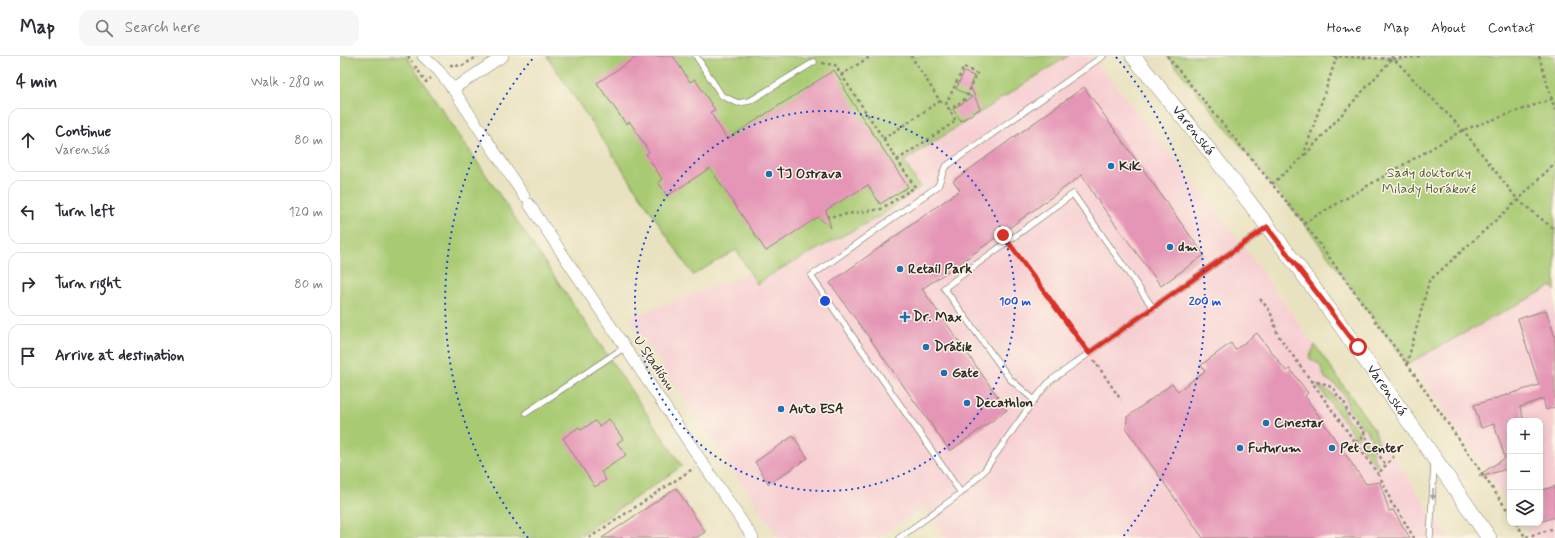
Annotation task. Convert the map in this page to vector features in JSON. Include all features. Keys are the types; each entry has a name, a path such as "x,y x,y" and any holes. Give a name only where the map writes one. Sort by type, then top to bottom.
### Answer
{"street":[{"name":"U Stadiónu","path":"423,56 439,71 452,89 753,538"},
{"path":"452,89 503,56"},
{"name":"Varenská","path":"1133,56 1198,135 1358,347 1489,538"}],"lane":[{"path":"696,56 722,96 738,103 750,101 814,62"},
{"path":"961,493 811,276 938,186 945,167 1103,56"},
{"path":"1034,400 1010,379 944,288 1073,194 1153,308"},
{"path":"899,538 961,493 984,471 1034,400 1050,381 1267,227"},
{"path":"526,412 626,347"},
{"path":"1430,538 1434,456"}],"path":[{"path":"408,56 426,82"},
{"path":"439,71 448,65 462,66 478,56"},
{"path":"842,75 871,56"},
{"path":"897,160 956,121 946,104 940,101 911,56"},
{"path":"1167,56 1304,223 1406,364 1507,510"},
{"path":"1333,56 1423,56"},
{"path":"1303,157 1337,56"},
{"path":"1539,56 1555,110"},
{"path":"1272,184 1303,157 1391,57"},
{"path":"1391,57 1462,130 1518,200 1555,230"},
{"path":"814,62 835,65 915,187 881,209 826,217"},
{"path":"946,104 964,67 977,74 966,98 950,110"},
{"path":"1304,223 1462,130 1555,98"},
{"path":"883,138 940,101"},
{"path":"1406,364 1429,281 1518,200 1555,163"},
{"path":"1008,242 1089,353 1121,400"},
{"path":"1260,299 1270,311 1278,335 1378,474 1386,488 1392,505 1397,509 1414,538"},
{"path":"1310,381 1326,384 1344,401 1348,414 1364,431 1365,436 1386,465"},
{"path":"1354,442 1365,436"},
{"path":"1378,474 1394,456"},
{"path":"588,538 702,462"},
{"path":"1382,489 1386,488"},
{"path":"1518,526 1526,537 1555,528"}],"shaded area":[{"path":"1068,56 1090,56 1120,91 1239,240 1376,431 1449,538 946,538 925,506 877,538 779,538 629,317 750,273 758,283 782,268 882,215 920,187 904,161"},
{"path":"1552,286 1555,291 1555,538 1532,538 1524,526 1543,526 1543,418 1507,418 1507,502 1411,362"}],"green space":[{"path":"340,56 406,56 682,466 576,538 340,538"},
{"name":"TJ Ostrava","path":"547,56 1068,56 904,161 920,187 882,215 782,268 757,284 736,250 693,275"},
{"name":"Sady doktorky Milady Horákové","path":"1167,56 1555,56 1555,291 1552,286 1407,364 1304,223"},
{"path":"1315,345 1375,431 1380,448 1376,449 1366,428 1361,426 1357,418 1348,409 1346,398 1337,386 1325,378 1320,365 1309,358"},
{"path":"1317,385 1332,393 1335,400 1341,404 1346,418 1362,433 1357,439"},
{"path":"1366,440 1368,448 1372,450 1375,461 1379,463 1376,466 1358,442"}],"building":[{"path":"638,56 673,56 690,82 695,79 715,110 710,112 727,139 834,70 845,87 843,88 908,187 880,204 868,185 826,210 831,228 818,217 766,251 710,168 667,196 658,182 662,179 646,154 649,152 630,122 626,124 597,83"},
{"path":"964,72 974,76 970,85 980,109 961,121 953,109 972,97 956,89"},
{"name":"Retail Park","path":"1084,87 1204,255 1161,286 1096,198 1082,175 922,289 1007,410 950,451 830,283 960,190 953,181"},
{"path":"1546,310 1555,337 1555,407 1546,410 1543,399 1520,407 1523,418 1507,418 1507,469 1480,477 1479,475 1505,458 1494,424 1481,428 1474,405 1539,385 1518,319"},
{"name":"Futurum","path":"1257,333 1286,371 1290,369 1308,393 1305,396 1366,484 1380,482 1389,511 1393,510 1410,538 1203,538 1126,429 1127,417 1172,384 1178,391 1205,371 1201,365 1231,343 1235,350"},
{"path":"609,419 623,439 617,443 626,455 601,472 606,480 595,487 563,438 579,427 581,430 595,421 599,426"},
{"path":"793,436 808,458 769,484 755,462"},
{"path":"1555,486 1555,517 1543,521 1543,490"},
{"path":"676,488 705,532 696,538 602,538"}],"place":[{"name":"KiK","path":"1111,166"},
{"name":"TJ Ostrava","path":"769,174"},
{"name":"dm","path":"1170,247"},
{"name":"Retail Park","path":"900,269"},
{"name":"Dr. Max","path":"905,317"},
{"name":"Dráčik","path":"926,347"},
{"name":"Gate","path":"944,373"},
{"name":"Decathlon","path":"967,403"},
{"name":"Auto ESA","path":"781,409"},
{"name":"Cinestar","path":"1266,423"},
{"name":"Futurum","path":"1240,448"},
{"name":"Pet Center","path":"1332,448"}],"route":[{"path":"1003,235 1089,353 1267,227 1358,347"}]}
